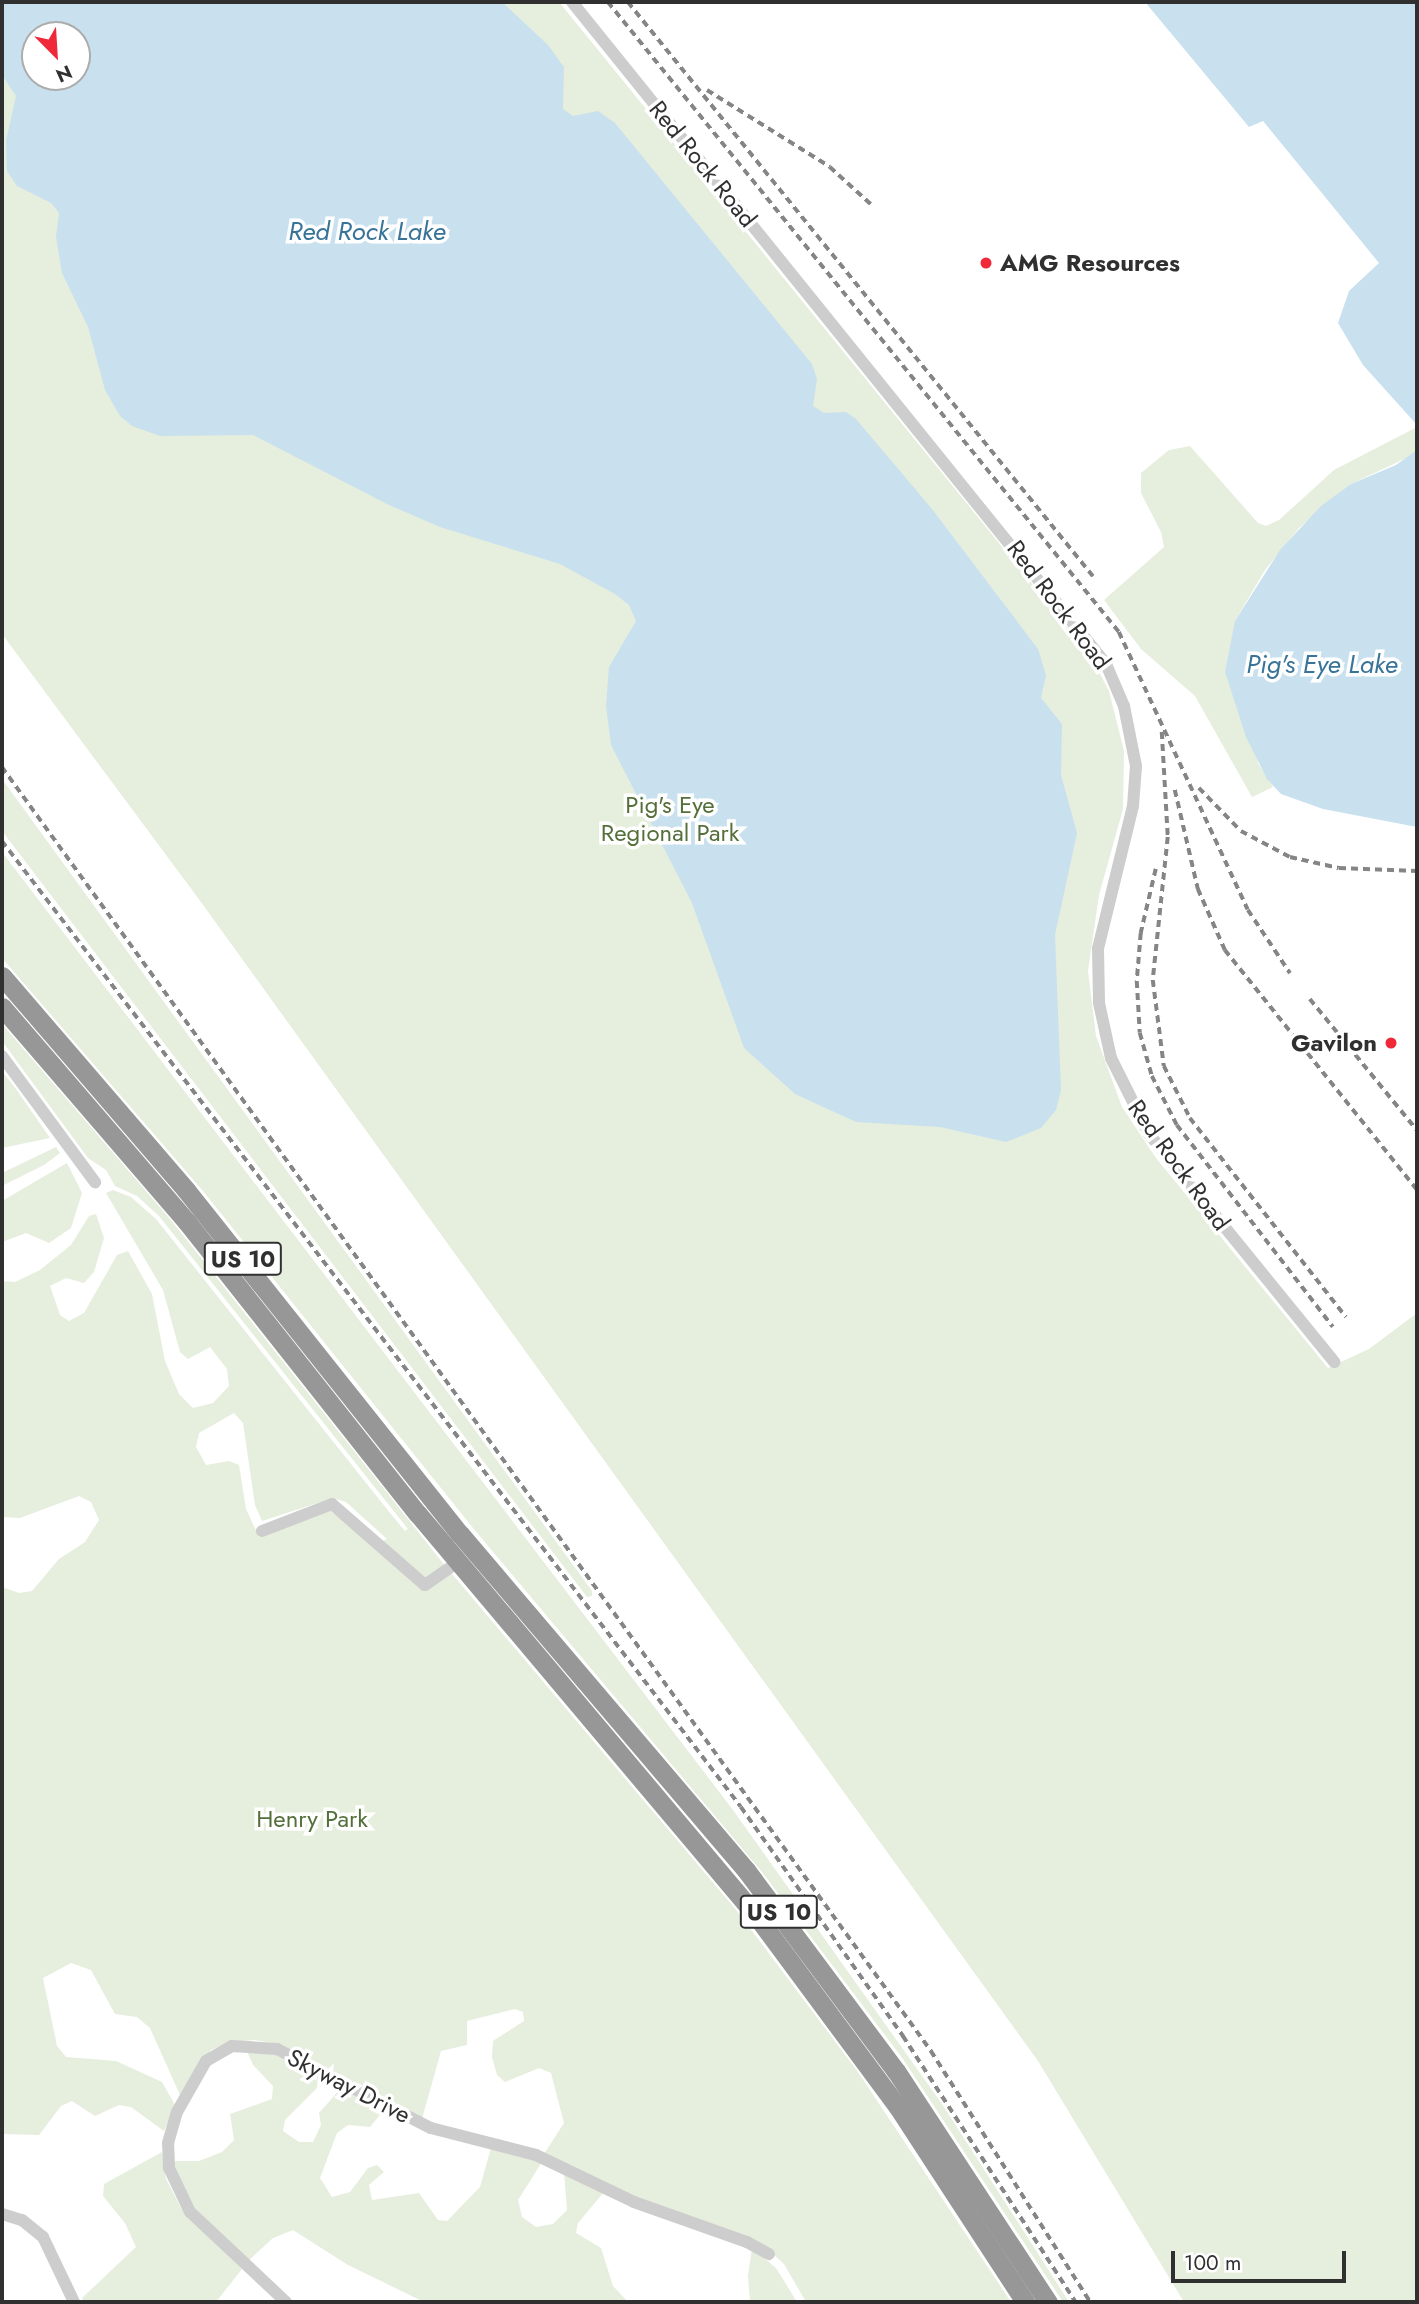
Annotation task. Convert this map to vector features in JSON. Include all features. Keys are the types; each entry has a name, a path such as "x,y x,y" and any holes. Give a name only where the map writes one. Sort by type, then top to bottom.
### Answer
{"highway":[{"name":"US 10","path":"2,976 202,1209 466,1556 687,1800 814,1958 941,2135 1048,2302"},
{"name":"US 10","path":"2,1007 187,1222 466,1556 775,1940 898,2108 1025,2302"}],"street":[{"name":"Red Rock Road","path":"572,2 1106,664 1128,720 1136,778 1133,806 1097,949 1098,1003 1111,1058 1130,1101 1157,1144 1334,1362"},
{"path":"2,1056 95,1182"},
{"path":"261,1531 332,1504 424,1584 466,1556"},
{"name":"Skyway Drive","path":"286,2302 190,2212 169,2168 168,2143 177,2112 206,2061 232,2046 277,2049 431,2128 536,2155 653,2210 717,2230 769,2254"},
{"path":"2,2214 22,2220 43,2237 74,2302"}],"green space":[{"name":"Pig's Eye Regional Park","path":"2,2 559,2 1090,655 1109,691 1124,751 1123,809 1099,895 1088,971 1096,1036 1122,1107 1156,1158 1328,1368 1369,1349 1417,1313 1417,2302 1184,2302 1038,2061 198,898 2,634"},
{"path":"1417,427 1415,454 1351,484 1300,527 1265,570 1235,621 1258,763 1273,787 1252,797 1195,696 1141,649 1104,600 1164,547 1161,532 1141,493 1141,473 1169,450 1190,446 1258,523 1266,526 1279,520 1334,470"},
{"path":"2,779 592,1591 592,1596 587,1597 2,831"},
{"path":"2,852 733,1810 942,2104 1069,2302 1063,2302 903,2059 762,1872 473,1528 203,1191 2,958"},
{"name":"Henry Park","path":"2,1024 170,1219 442,1562 737,1911 858,2072 1011,2302 806,2302 784,2264 761,2243 619,2190 544,2154 564,2123 551,2073 539,2068 505,2082 497,2075 492,2057 493,2041 524,2021 523,2012 515,2009 467,2021 467,2045 441,2051 422,2119 273,2043 254,2040 231,2042 211,2050 180,2095 150,2028 137,2017 115,2014 91,1970 71,1963 43,1978 57,2046 66,2057 116,2061 162,2082 175,2105 164,2131 131,2107 119,2105 95,2116 72,2101 61,2106 39,2135 2,2134 2,1587 19,1593 32,1591 59,1559 85,1542 99,1520 91,1502 79,1496 20,1518 2,1517 2,1281 15,1282 40,1270 71,1245 89,1216 96,1214 104,1238 94,1272 84,1283 66,1278 50,1286 60,1315 69,1321 84,1313 117,1255 128,1251 152,1294 165,1361 179,1394 193,1408 213,1403 229,1386 227,1369 210,1347 188,1359 180,1352 163,1290 106,1193 113,1190 131,1197 156,1219 390,1513 405,1531 408,1529 159,1216 137,1196 115,1186 106,1170 88,1158 2,1041","holes":["234,1413 243,1423 255,1505 262,1521 333,1498 346,1502 387,1539 374,1545 329,1510 259,1537 246,1509 239,1465 229,1461 206,1465 196,1447 199,1433"]},
{"path":"2,1071 16,1089 50,1138 2,1148"},
{"path":"56,1147 60,1153 44,1165 2,1186 2,1173"},
{"path":"67,1163 82,1193 71,1228 49,1243 26,1233 2,1242 2,1201"},
{"path":"246,2049 273,2053 326,2079 285,2120 283,2131 299,2142 313,2142 321,2125 319,2113 342,2087 384,2110 370,2127 348,2125 337,2133 320,2178 332,2197 350,2192 368,2168 377,2165 384,2172 369,2185 372,2200 419,2193 438,2220 447,2221 480,2187 491,2148 542,2162 518,2200 522,2217 536,2227 553,2224 567,2210 564,2173 604,2192 578,2223 576,2233 601,2248 613,2286 628,2302 424,2302 348,2265 293,2230 273,2238 247,2262 188,2203 173,2161 199,2161 222,2152 234,2140 230,2114 272,2099 273,2086 253,2065"},
{"path":"162,2152 166,2179 181,2208 242,2269 216,2302 84,2302 82,2298 136,2247 125,2223 103,2196 104,2184"},
{"path":"752,2248 776,2268 797,2302 750,2302 748,2276"}],"water":[{"name":"Red Rock Lake","path":"2,2 502,2 548,45 564,67 563,109 573,116 598,111 615,123 812,364 817,379 813,406 824,413 846,412 856,419 932,509 1038,649 1046,675 1041,698 1062,724 1061,775 1077,833 1055,935 1061,1090 1056,1110 1041,1128 1006,1142 940,1127 856,1122 795,1094 744,1048 692,903 611,745 606,706 609,667 636,621 629,605 615,594 560,564 440,527 389,505 253,435 160,436 132,426 120,416 105,390 88,327 62,273 56,237 59,213 51,203 17,186 7,171 6,141 16,96 2,75"},
{"path":"1145,2 1417,2 1417,425 1363,365 1338,323 1349,291 1379,263 1263,121 1249,127"},
{"name":"Pig's Eye Lake","path":"1417,450 1417,827 1323,809 1281,794 1267,779 1246,737 1225,672 1235,621 1280,550 1321,506 1351,484 1396,465"}],"railway":[{"path":"608,2 1119,632 1248,910 1290,973"},
{"path":"628,2 1093,576"},
{"path":"707,90 830,167 873,206"},
{"path":"1162,732 1168,837 1153,980 1164,1066 1190,1118 1346,1317"},
{"path":"2,767 931,2051 1090,2302"},
{"path":"1199,788 1241,831 1290,857 1339,868 1417,871"},
{"path":"1175,790 1198,889 1225,950 1417,1190"},
{"path":"2,841 741,1807 903,2036 1076,2302"},
{"path":"1156,869 1141,933 1137,981 1140,1033 1152,1076 1177,1125 1333,1327"},
{"path":"1310,999 1417,1130"}],"place":[{"name":"AMG Resources","path":"986,263"},
{"name":"Gavilon","path":"1391,1043"}]}
